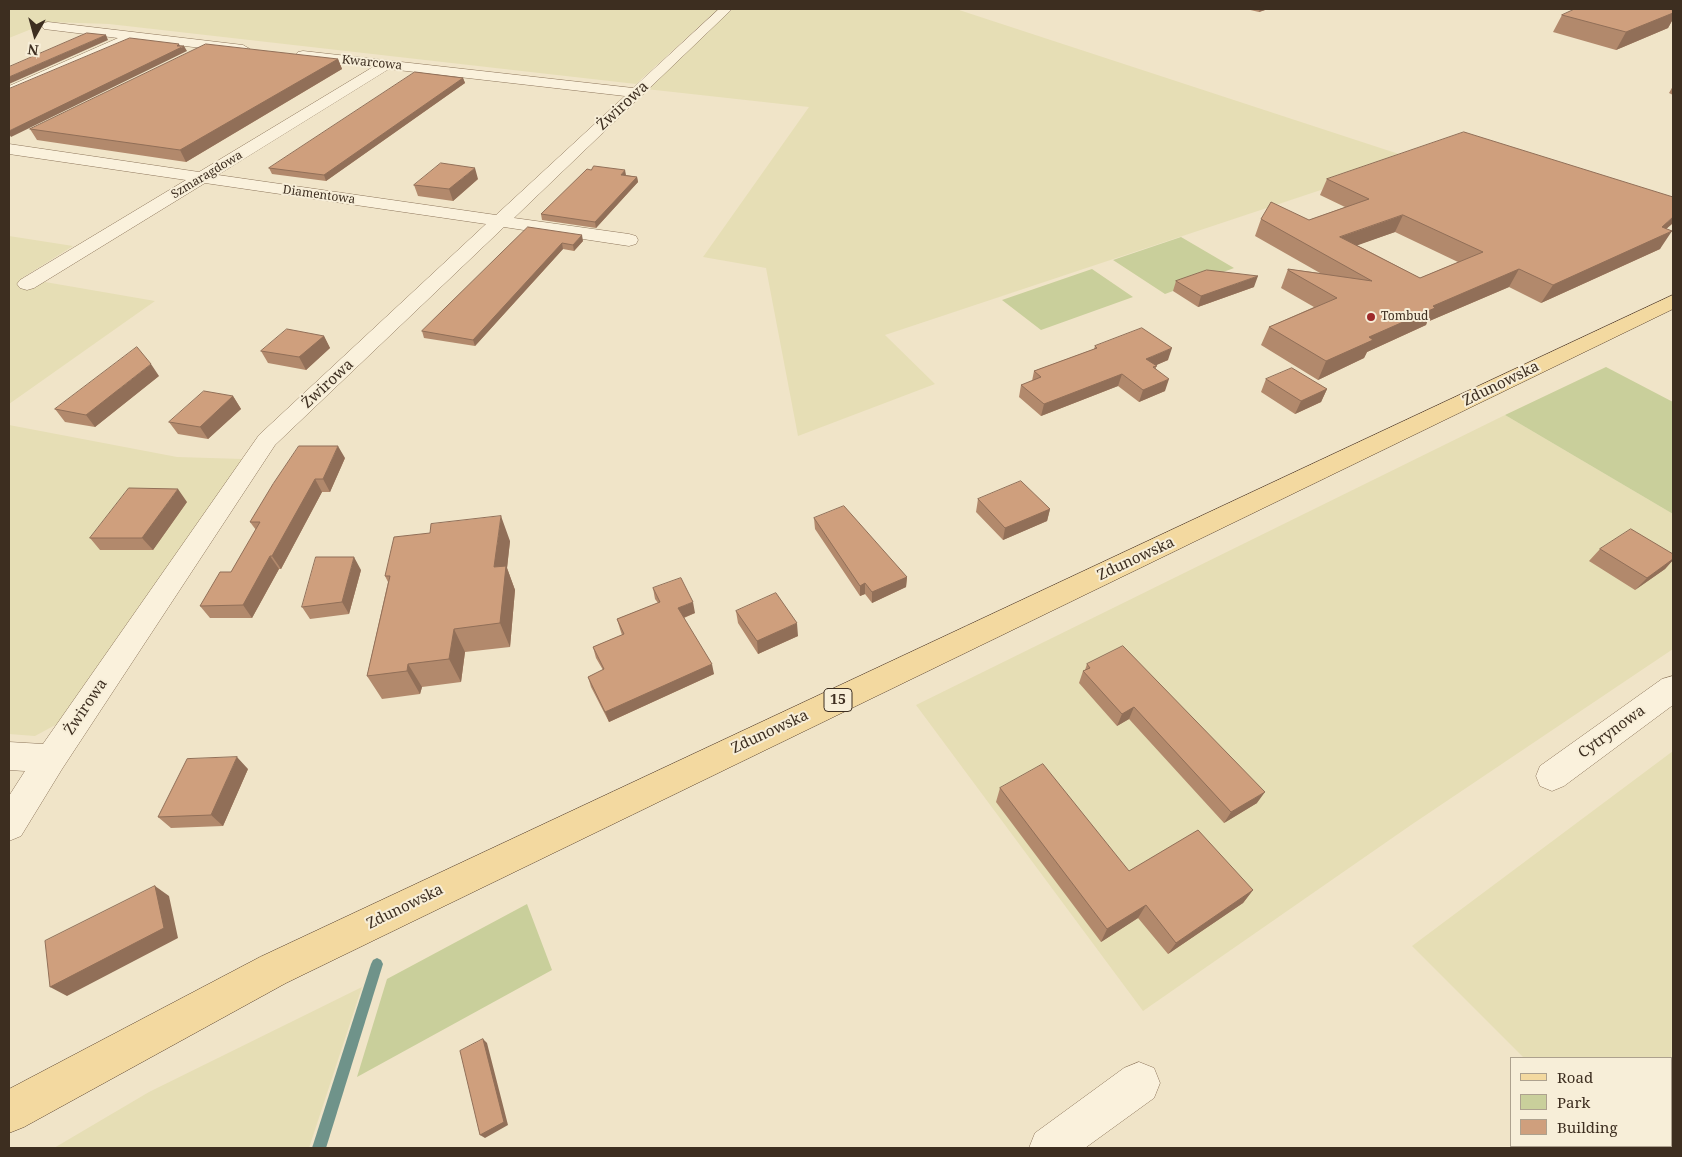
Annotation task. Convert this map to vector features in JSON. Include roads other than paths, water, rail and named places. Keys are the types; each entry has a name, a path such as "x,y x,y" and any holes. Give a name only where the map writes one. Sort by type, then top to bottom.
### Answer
{"main road":[{"name":"Zdunowska","path":"9,1112 273,970 1673,302"}],"street":[{"name":"Żwirowa","path":"9,825 51,759 267,440 726,9"},
{"path":"48,26 259,50"},
{"path":"9,91 133,36"},
{"path":"188,58 214,45"},
{"name":"Kwarcowa","path":"286,54 636,93"},
{"name":"Szmaragdowa","path":"27,284 386,65"},
{"path":"9,148 27,137"},
{"name":"Diamentowa","path":"9,148 629,240"},
{"name":"Cytrynowa","path":"1552,776 1673,688"},
{"path":"9,756 51,759"},
{"path":"1050,1148 1139,1083"}],"waterway":[{"path":"319,1148 377,964"}],"place":[{"name":"Tombud","path":"1371,317"}]}
